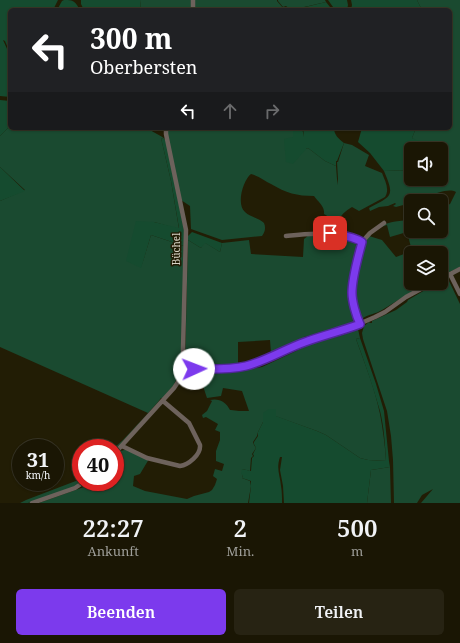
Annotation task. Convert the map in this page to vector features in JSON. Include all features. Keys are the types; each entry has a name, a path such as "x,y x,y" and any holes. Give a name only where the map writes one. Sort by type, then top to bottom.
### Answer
{"street":[{"name":"Büchel","path":"166,130 186,230 184,373"},
{"path":"360,324 352,293 352,284 362,242 370,233 384,223"},
{"path":"286,236 308,233 330,233 362,242"},
{"path":"460,269 450,274 460,294"},
{"path":"124,444 163,401 184,373 194,369 232,368 259,362 304,342 343,331 360,324 385,312 419,290"},
{"path":"124,447 147,458 180,466 188,463 199,452 200,446 189,423 163,401"},
{"path":"32,503 72,489"}],"green space":[{"path":"0,0 58,0 54,8 8,8 8,48 3,40 8,51 8,97 0,96"},
{"path":"70,0 74,2 79,8 58,8 62,1"},
{"path":"81,0 140,0 141,8 83,8"},
{"path":"140,0 192,0 191,8 141,8"},
{"path":"194,0 277,0 283,8 194,8"},
{"path":"325,0 326,2 300,8 288,8 286,6 283,7 278,1"},
{"path":"328,0 347,0 347,8 333,7"},
{"path":"351,0 417,0 421,8 351,8"},
{"path":"417,0 460,0 460,267 448,273 448,246 411,246 409,238 448,238 448,205 450,204 456,192 447,191 433,194 404,194 404,205 396,207 393,206 396,204 395,203 370,211 369,208 383,201 389,195 390,186 384,171 404,170 404,186 448,186 448,142 417,142 412,138 415,130 452,130 452,8 421,8"},
{"path":"326,2 330,7 330,8 301,8"},
{"path":"0,100 8,101 8,128 0,136"},
{"path":"8,128 8,130 150,130 162,136 166,140 161,138 171,181 179,229 154,222 141,268 151,235 184,246 181,371 173,386 124,440 148,413 0,347 0,201 25,190 0,167 0,136"},
{"path":"167,130 293,130 293,137 306,149 308,148 325,161 336,166 337,185 338,179 337,162 344,143 352,145 369,155 365,166 382,173 387,191 385,197 359,211 352,207 343,214 339,220 339,223 335,225 327,219 329,217 324,214 322,206 314,196 297,195 287,192 251,174 245,181 243,187 241,198 242,209 247,214 264,223 264,233 262,236 222,240 191,229 190,206 181,200"},
{"path":"293,130 302,130 304,137 303,130 334,130 336,135 344,143 336,161 336,166 325,161 308,148 293,164 286,162 284,139 293,137"},
{"path":"361,130 415,130 412,138 422,142 404,142 404,170 384,171 370,153 358,142"},
{"path":"161,138 166,140 184,230 184,246 151,235 141,268 126,261 136,221 154,222 179,228 171,181"},
{"path":"0,167 25,191 0,201"},
{"path":"404,220 404,233 390,237 387,225 381,227 391,222"},
{"path":"192,232 222,243 220,252 205,243 201,248 188,240 188,236"},
{"path":"309,235 338,236 359,244 350,293 357,320 356,322 342,328 304,337 304,340 271,353 270,340 238,342 238,364 194,366 187,368 185,366 188,240 201,248 204,242 220,252 222,243 249,240 251,254 303,257 304,239"},
{"path":"369,236 382,240 396,257 404,254 404,290 413,290 380,311 362,319 356,301 355,291 363,243"},
{"path":"448,281 460,304 460,503 421,503 433,489 422,495 417,503 394,503 393,460 387,411 362,333 364,326 369,322 372,323 372,321 396,310 408,300 425,290 448,290"},
{"path":"358,329 360,338 356,339 370,376 378,405 386,461 360,458 326,435 263,413 263,422 253,442 256,448 252,454 253,456 251,458 250,471 242,469 242,478 250,481 251,486 248,503 39,503 73,491 124,491 124,450 149,459 140,474 134,476 133,486 145,491 187,499 209,492 212,490 217,479 213,476 215,469 222,471 224,464 216,461 216,451 220,440 220,432 215,430 218,424 206,417 203,418 202,415 207,411 212,401 210,400 222,401 230,410 249,411 242,391 223,388 221,396 207,398 198,371 232,372 262,367 313,343 343,335"},
{"path":"360,338 384,411 390,467 371,470 367,503 284,503 280,470 282,457 280,457 278,469 282,490 282,503 249,503 251,481 242,478 242,469 251,471 252,458 256,448 254,442 263,422 263,413 269,409 276,409 276,416 326,435 360,458 386,461 380,411 356,339"},
{"path":"390,467 391,503 367,503 371,470"},
{"path":"72,482 72,488 64,490 64,485"},
{"path":"50,491 62,491 28,503 20,503"}],"route":[{"path":"194,369 232,368 245,366 259,362 304,342 343,331 360,324 352,298 352,284 362,242 330,233"}]}
